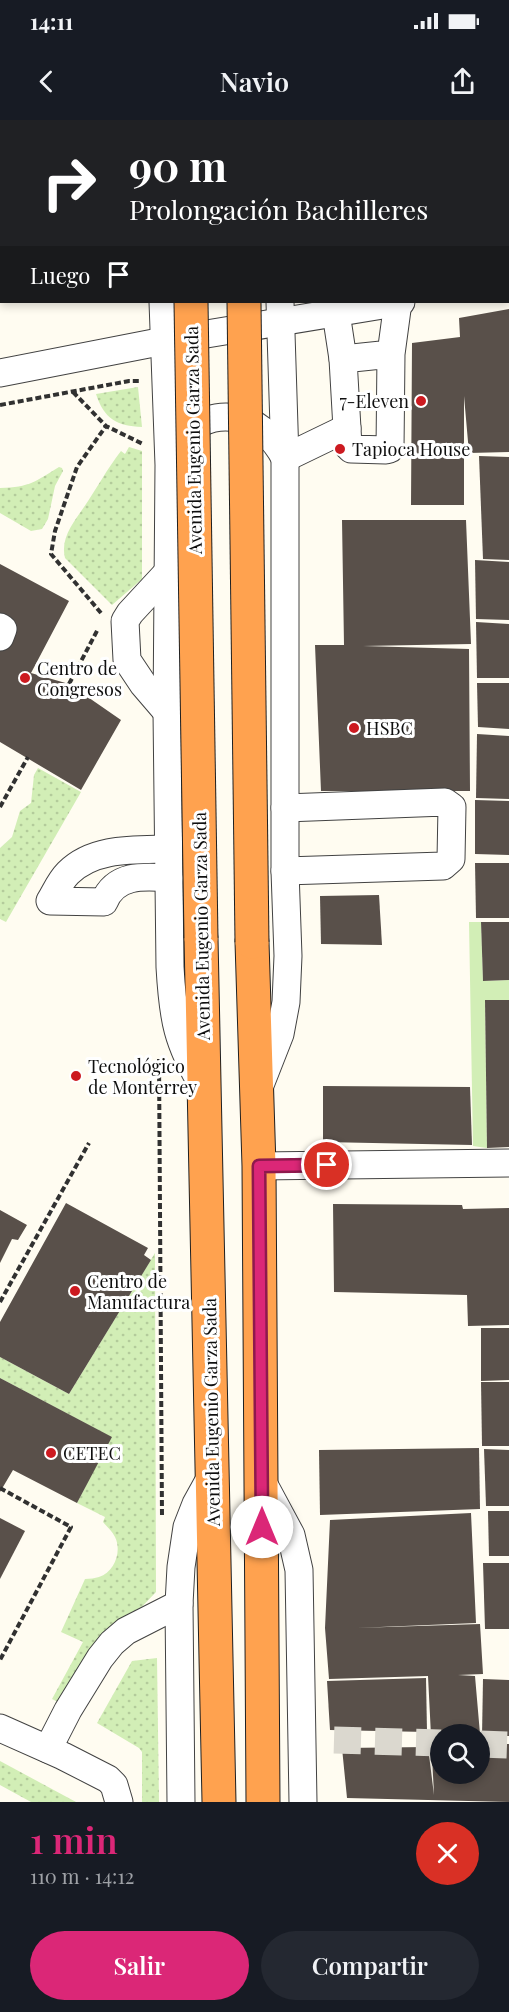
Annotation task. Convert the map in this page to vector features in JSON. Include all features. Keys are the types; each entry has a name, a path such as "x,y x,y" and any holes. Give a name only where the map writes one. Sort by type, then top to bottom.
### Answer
{"highway":[{"name":"Avenida Eugenio Garza Sada","path":"191,303 201,939 219,1802"},
{"path":"244,303 252,942 259,1166 262,1802"}],"street":[{"path":"163,303 168,465 168,849 172,1008 184,1052 205,1090"},
{"path":"0,373 164,341 281,312 336,313 394,303"},
{"path":"336,313 343,359 348,446 351,449 386,450 390,449 391,354 400,303"},
{"path":"257,1093 280,1034 286,1002 288,956 285,871 285,458 281,312"},
{"path":"343,359 391,354"},
{"path":"168,465 172,450 188,430 212,418 225,417 239,418 265,431 285,458"},
{"path":"285,458 347,428"},
{"path":"167,573 130,613 126,621 127,660 143,684 167,712"},
{"path":"0,627 3,629 0,637"},
{"path":"285,808 445,802 452,807 451,859 448,864 285,871"},
{"path":"168,849 116,851 84,861 68,873 50,901 104,902 115,885 124,881 143,876 169,878"},
{"path":"259,1166 509,1162"},
{"path":"181,1802 179,1604 187,1527 196,1504 212,1475"},
{"path":"262,1481 291,1535 299,1570 303,1802"},
{"path":"56,1753 74,1702 100,1658 112,1643 126,1631 179,1604"},
{"path":"56,1753 134,1642 142,1638 164,1634 179,1635"},
{"path":"0,1728 108,1779 114,1785 119,1802"}],"path":[{"path":"72,392 106,426 146,446"},
{"path":"104,617 51,554 55,531 77,466 106,426"},
{"path":"69,684 99,627"},
{"path":"0,807 28,757"},
{"path":"0,1302 89,1143"},
{"path":"0,1488 71,1527 0,1660"}],"green space":[{"path":"138,387 142,427 125,425 113,420 103,410 96,394"},
{"path":"129,447 142,451 142,579 112,605 65,558 64,544 72,524 111,465 121,451 125,454"},
{"path":"59,467 63,471 55,486 48,519 42,529 31,531 0,513 0,488 32,483"},
{"path":"38,768 81,792 6,922 0,919 0,848 12,837 20,811 31,803 34,775"},
{"path":"469,922 481,922 483,981 509,980 509,1000 485,1001 487,1148 473,1146"},
{"path":"155,1253 156,1592 134,1615 96,1642 60,1703 52,1699 83,1642 61,1632 85,1579 105,1574 116,1560 117,1543 103,1522 105,1517 77,1503 111,1437 0,1378 0,1357 69,1394"},
{"path":"157,1658 159,1802 142,1802 142,1752 97,1723 132,1661"},
{"path":"0,1761 76,1802 31,1802 0,1785"}],"building":[{"path":"509,309 509,452 469,453 464,396 464,505 411,505 412,343 460,337 459,318"},
{"path":"479,456 509,457 509,560 483,559"},
{"path":"342,520 466,520 471,644 363,646 469,649 470,791 321,791 315,645 344,645"},
{"path":"475,560 509,562 509,620 476,619"},
{"name":"Centro de Congresos","path":"0,564 69,601 31,673 69,684 121,720 81,790 0,742"},
{"path":"476,622 509,624 509,678 477,678"},
{"path":"477,683 509,683 509,729 478,727"},
{"path":"477,734 509,736 509,799 476,798"},
{"path":"475,800 509,801 509,855 475,854"},
{"path":"475,863 509,863 509,918 476,918"},
{"path":"379,895 382,945 321,944 320,896"},
{"path":"481,922 509,922 509,980 483,981"},
{"path":"485,1000 509,1000 509,1147 487,1148"},
{"path":"323,1086 470,1087 472,1145 323,1142"},
{"name":"Centro de Manufactura","path":"66,1203 148,1248 144,1255 151,1260 69,1394 0,1357 0,1322"},
{"path":"333,1204 462,1205 463,1209 509,1208 509,1325 468,1326 467,1295 334,1292"},
{"path":"0,1210 27,1225 18,1240 12,1239 0,1263"},
{"path":"481,1328 509,1328 509,1380 481,1381"},
{"name":"CETEC","path":"0,1378 112,1437 77,1503 13,1470 0,1492"},
{"path":"481,1382 509,1382 509,1446 482,1446"},
{"path":"479,1448 480,1509 320,1515 319,1450"},
{"path":"484,1449 509,1450 509,1506 486,1506"},
{"path":"488,1511 509,1511 509,1556 489,1556"},
{"path":"471,1513 476,1623 356,1628 480,1624 483,1674 458,1675 475,1676 479,1724 430,1724 428,1676 329,1679 325,1628 330,1520"},
{"path":"0,1518 25,1531 0,1579"},
{"path":"483,1563 509,1563 509,1629 485,1629"},
{"path":"426,1678 427,1732 330,1730 327,1681"},
{"path":"483,1679 509,1680 509,1736 490,1736 490,1724 482,1724"},
{"path":"490,1744 509,1744 509,1802 347,1798 342,1748 428,1747 430,1784 433,1784 434,1795 433,1784 490,1784"}],"tunnel":[{"path":"334,1740 430,1743"},
{"path":"490,1744 509,1745"}],"place":[{"name":"7-Eleven","path":"421,401"},
{"name":"Tapioca House","path":"340,449"},
{"name":"Centro de Congresos","path":"25,678"},
{"name":"HSBC","path":"354,728"},
{"name":"Tecnológico de Monterrey","path":"76,1076"},
{"name":"Centro de Manufactura","path":"75,1291"},
{"name":"CETEC","path":"51,1453"}],"route":[{"path":"262,1527 259,1166 327,1165"}]}
